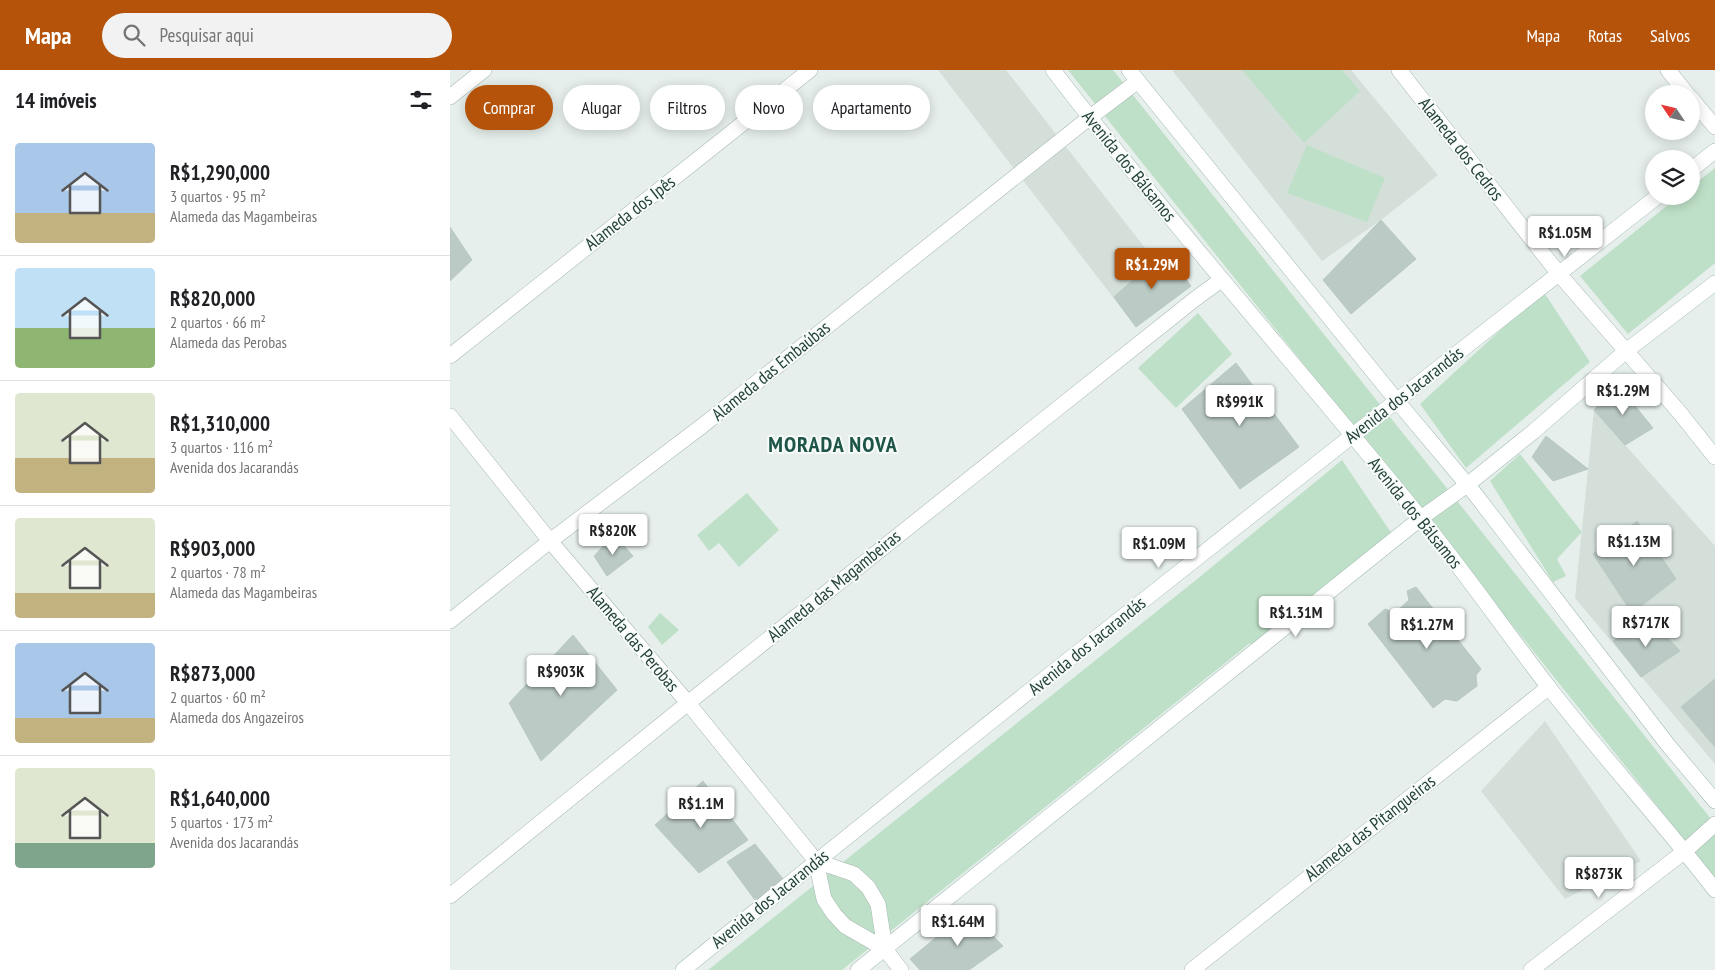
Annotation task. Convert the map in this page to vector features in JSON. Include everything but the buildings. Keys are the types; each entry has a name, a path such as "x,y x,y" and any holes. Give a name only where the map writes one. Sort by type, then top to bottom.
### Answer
{"street":[{"path":"450,97 484,70"},
{"name":"Alameda dos Ipês","path":"450,356 810,70"},
{"name":"Avenida dos Bálsamos","path":"1053,70 1089,118 1222,280 1421,518 1549,687 1715,890"},
{"name":"Alameda dos Cedros","path":"1399,70 1559,274 1715,457"},
{"path":"1668,70 1680,85"},
{"path":"1134,76 1397,401 1475,494 1668,745 1715,801"},
{"name":"Alameda das Embaúbas","path":"450,621 550,540 702,426 1089,118 1134,76"},
{"path":"1700,109 1715,127"},
{"path":"1700,163 1715,152"},
{"name":"Avenida dos Jacarandás","path":"683,970 816,861 1647,205"},
{"name":"Alameda das Magambeiras","path":"450,896 688,703 1195,299 1222,280"},
{"path":"858,970 1421,518 1467,485 1533,432 1626,351 1715,283"},
{"name":"Alameda das Perobas","path":"450,416 550,540 688,703 816,861 824,899 834,914 845,926 885,949 901,970"},
{"name":"Alameda das Pitangueiras","path":"1192,970 1549,687"},
{"path":"1531,970 1685,851 1715,824"},
{"name":"Alameda das Perobas","path":"816,861 854,874 868,887 878,904 885,949"}],"shaded area":[{"path":"938,70 1006,70 1181,294 1136,327"},
{"path":"1172,70 1351,70 1438,175 1381,220 1322,261"},
{"path":"1594,410 1715,546 1715,764 1575,598"},
{"path":"1545,721 1641,861 1565,899 1481,791"}],"green space":[{"path":"1068,70 1113,70 1715,824 1715,878"},
{"path":"1242,70 1342,70 1360,91 1304,143"},
{"path":"1307,145 1385,178 1367,222 1287,193"},
{"path":"1715,168 1715,263 1628,334 1580,276 1668,205 1700,205 1700,180"},
{"path":"1543,291 1590,362 1466,468 1420,404"},
{"path":"1198,313 1232,354 1176,408 1138,368"},
{"path":"1520,454 1582,532 1557,559 1566,576 1553,582 1490,481"},
{"path":"1342,460 1392,534 1254,647 1250,643 842,970 708,970 1196,580"},
{"path":"747,493 779,530 739,567 719,543 709,551 697,535"},
{"path":"660,613 679,630 662,645 648,627"}],"district":[{"name":"MORADA NOVA","path":"833,444"}]}
